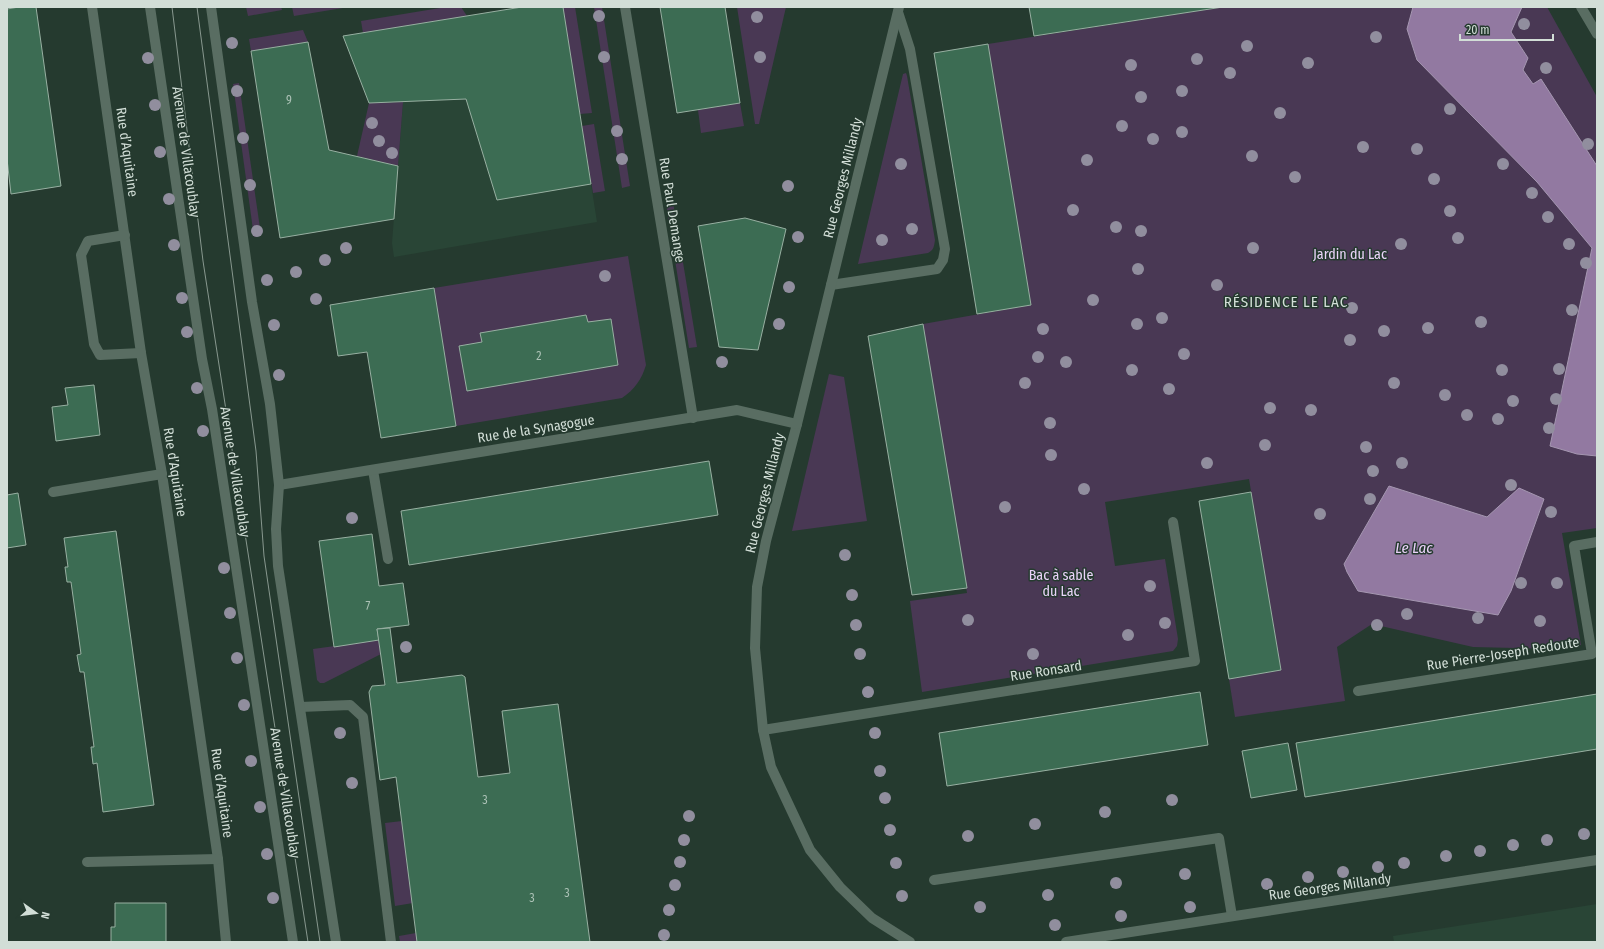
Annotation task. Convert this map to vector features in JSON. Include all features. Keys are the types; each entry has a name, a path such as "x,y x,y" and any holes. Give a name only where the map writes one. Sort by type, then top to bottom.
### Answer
{"street":[{"name":"Rue d’Aquitaine","path":"92,7 141,353 162,474 218,859 226,942"},
{"name":"Avenue de Villacoublay","path":"150,7 201,351 212,409 294,942"},
{"name":"Avenue de Villacoublay","path":"211,7 252,302 270,404 279,485 276,529 278,566 336,942"},
{"name":"Rue Paul Demange","path":"624,7 693,418"},
{"path":"1581,7 1597,34"},
{"path":"831,285 937,269 943,260 945,249 910,49 898,10"},
{"name":"Rue Georges Millandy","path":"898,10 797,424 766,541 757,587 755,648 763,730 771,767 810,850 840,887 872,918 910,942"},
{"path":"125,236 88,241 80,255 94,344 100,355 141,353"},
{"name":"Rue de la Synagogue","path":"279,485 736,410 797,424"},
{"path":"373,470 388,559"},
{"path":"53,492 162,474"},
{"name":"Rue Ronsard","path":"763,730 1195,661 1173,522"},
{"name":"Rue Pierre-Joseph Redoute","path":"1358,691 1592,654 1574,546 1597,542"},
{"path":"300,707 350,705 363,717 391,942"},
{"path":"934,880 1219,838 1232,916"},
{"path":"87,862 218,859"},
{"name":"Rue Georges Millandy","path":"1066,942 1597,860"}],"shaded area":[{"path":"522,7 563,7 597,222 394,257 392,243 403,102 369,103 343,36"},
{"path":"1597,904 1597,942 1394,942 1393,936"}],"green space":[{"path":"246,7 281,7 282,10 248,16"},
{"path":"292,7 349,7 294,16"},
{"path":"446,7 461,7 467,16 363,33 361,21"},
{"path":"563,7 575,7 592,113 580,114"},
{"path":"594,7 602,7 630,186 622,188"},
{"path":"737,7 786,7 759,124 755,124"},
{"name":"Jardin du Lac","path":"1223,7 1547,7 1597,97 1597,528 1562,533 1581,645 1559,649 1473,647 1372,624 1337,647 1345,701 1235,717 1229,679 1281,670 1249,479 1105,502 1115,566 1165,559 1178,639 1177,646 1173,651 922,692 910,601 967,593 923,324 1031,305 988,44"},
{"path":"303,30 308,42 251,51 249,39"},
{"path":"906,73 935,240 934,246 928,253 858,264 903,74"},
{"path":"239,83 261,235 254,237 233,84"},
{"path":"403,102 398,166 357,156 369,103"},
{"path":"740,103 744,126 701,133 698,110"},
{"path":"594,124 605,191 593,193 582,126"},
{"path":"672,196 697,347 689,348 665,197"},
{"path":"628,256 646,365 634,388 622,398 456,426 434,288"},
{"path":"829,374 844,377 867,521 792,531"},
{"path":"379,640 381,654 324,683 320,683 317,680 313,649"},
{"path":"402,821 413,903 395,906 385,823"},
{"path":"416,933 417,942 400,942 399,936"}],"water":[{"path":"1413,7 1522,7 1511,32 1528,58 1523,70 1533,84 1541,79 1597,166 1597,456 1577,454 1550,446 1592,248 1537,182 1417,60 1407,29"},
{"name":"Le Lac","path":"1389,486 1487,517 1519,488 1544,499 1511,591 1498,615 1358,591 1344,564"}],"building":[{"path":"36,7 61,186 11,194 7,159 7,9"},
{"path":"522,7 563,7 591,184 497,200 466,99 369,103 343,36"},
{"path":"660,7 725,7 740,103 677,113"},
{"path":"1029,7 1223,7 1034,36"},
{"path":"308,42 329,150 398,166 394,219 280,238 251,51"},
{"path":"988,44 1031,305 977,314 934,53"},
{"path":"745,218 786,229 758,350 719,347 698,226"},
{"path":"434,288 456,426 381,438 367,352 338,356 330,305"},
{"path":"586,315 588,322 611,319 618,365 467,391 459,346 482,342 480,333"},
{"path":"923,324 967,588 912,595 868,336"},
{"path":"94,385 100,435 56,441 52,407 68,405 65,388"},
{"path":"709,461 718,515 409,565 401,511"},
{"path":"1251,492 1281,670 1229,679 1199,501"},
{"path":"18,493 26,545 7,548 7,495"},
{"path":"116,531 154,805 103,812 97,763 93,764 91,747 94,747 84,672 80,672 77,655 81,654 71,582 67,582 65,567 68,567 64,538"},
{"path":"372,534 379,586 403,583 409,625 377,629 379,640 334,647 319,541"},
{"path":"390,628 397,683 462,675 465,677 478,777 510,773 502,711 558,704 590,942 417,942 396,777 380,780 369,692 372,686 385,685 377,629"},
{"path":"1200,692 1208,745 947,786 939,733"},
{"path":"1597,694 1597,749 1305,797 1296,743"},
{"path":"1288,743 1297,790 1251,798 1242,751"},
{"path":"115,903 166,903 166,942 111,942 111,927 115,927"}],"tram line":[{"path":"172,7 203,261 308,942"},
{"path":"197,7 256,451 264,556 320,942"}],"district":[{"name":"RÉSIDENCE LE LAC","path":"1286,302"}],"park label":[{"name":"Bac à sable du Lac","path":"1061,584"}]}
